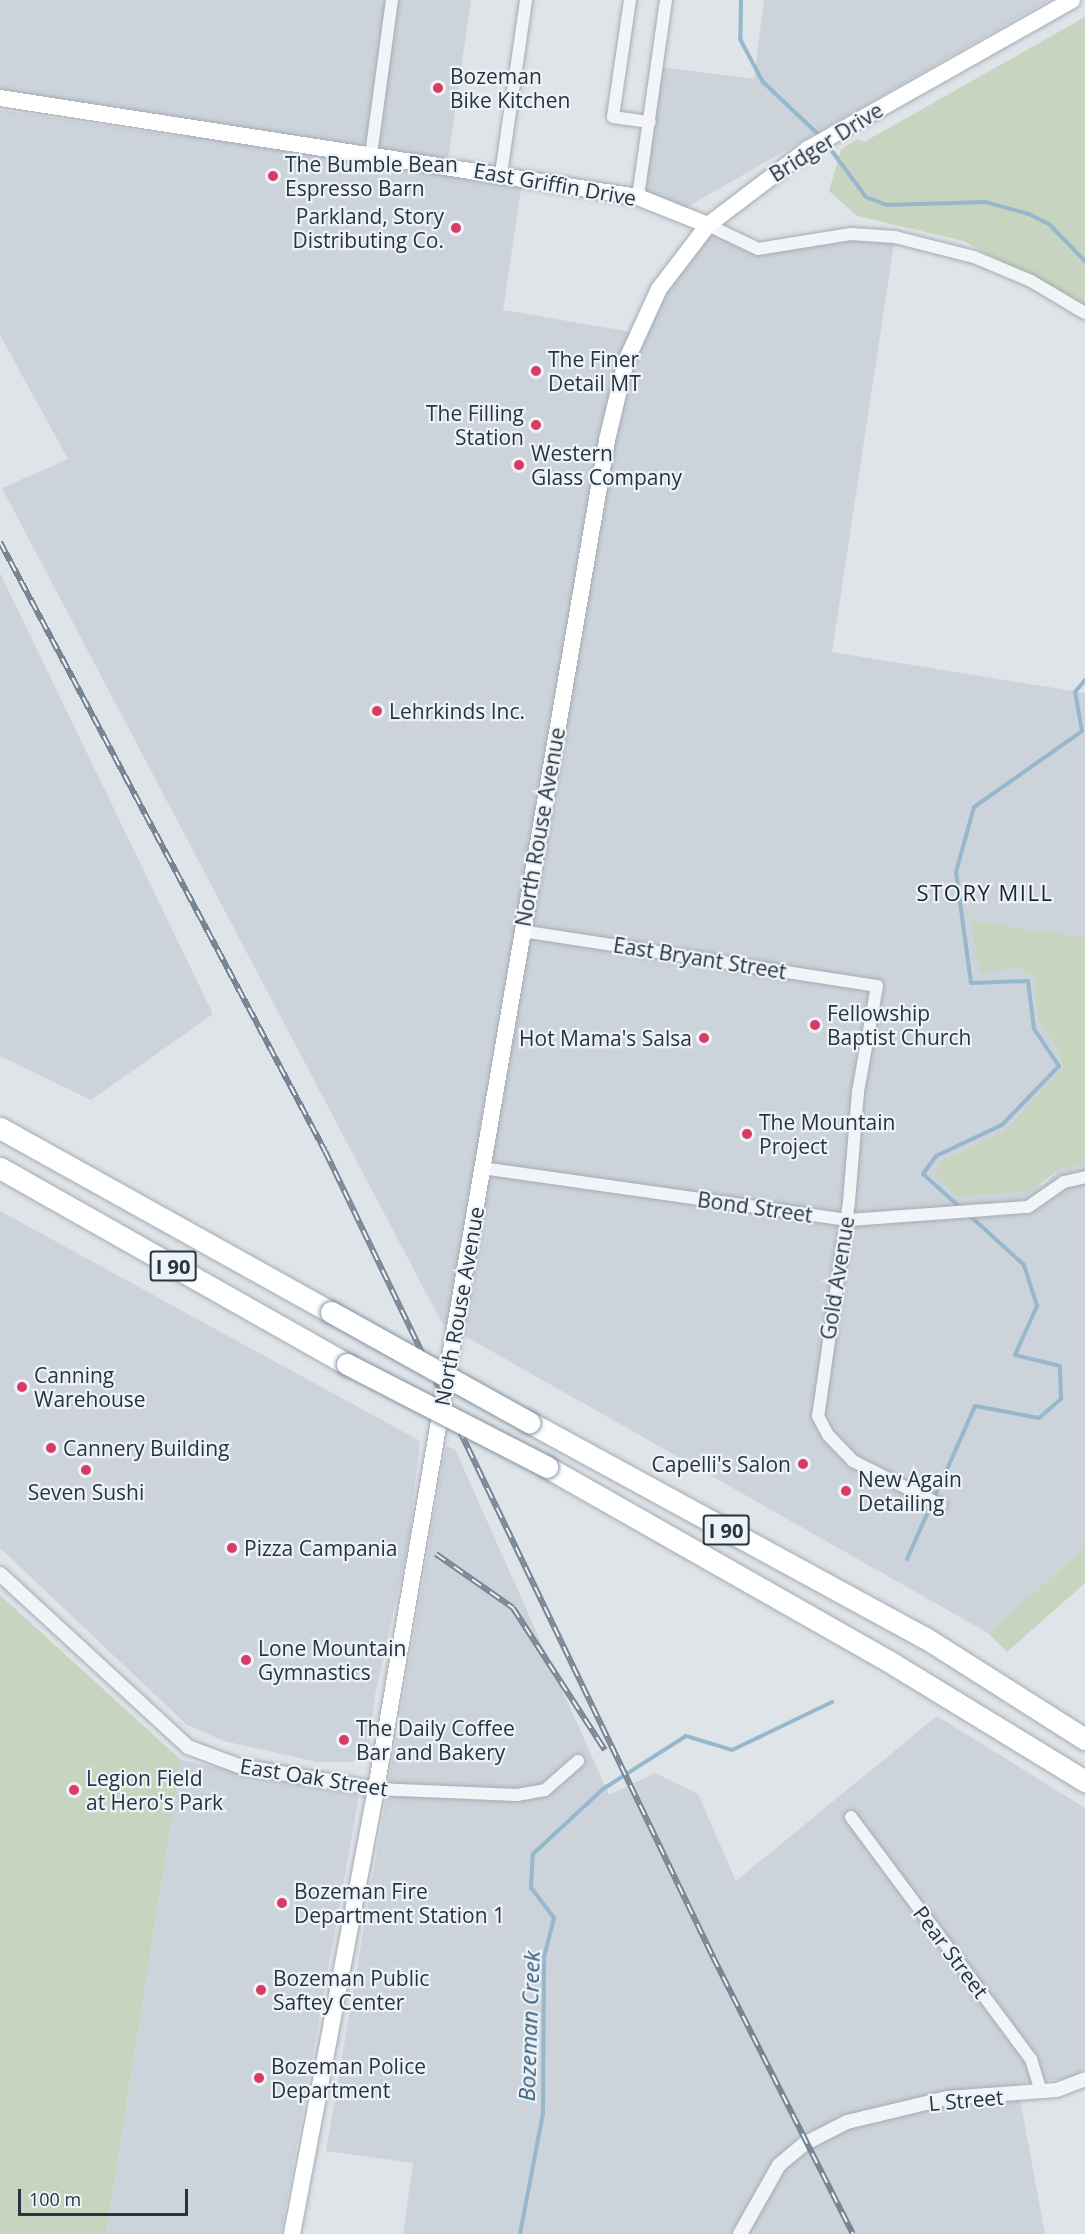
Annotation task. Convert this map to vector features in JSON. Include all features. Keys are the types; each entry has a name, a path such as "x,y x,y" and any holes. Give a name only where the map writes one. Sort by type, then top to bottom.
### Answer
{"highway":[{"name":"I 90","path":"0,1128 529,1422 924,1637 1085,1739"},
{"name":"I 90","path":"0,1168 347,1364 547,1467 895,1665 1085,1781"}],"main road":[{"name":"Bridger Drive","path":"622,378 659,289 708,225 808,149 1067,1"},
{"name":"East Griffin Drive","path":"0,98 638,197 708,225"},
{"name":"North Rouse Avenue","path":"292,2234 376,1789 522,931 622,378"}],"street":[{"path":"371,154 392,0"},
{"path":"501,174 526,0"},
{"path":"630,0 613,117 650,122"},
{"path":"638,197 666,0"},
{"name":"East Griffin Drive","path":"708,225 759,249 851,234 895,237 974,256 1031,281 1085,313"},
{"name":"East Bryant Street","path":"522,931 877,986"},
{"name":"Gold Avenue","path":"877,986 858,1092 847,1220 818,1416 845,1455 941,1505"},
{"name":"Bond Street","path":"482,1168 847,1220 932,1211 1031,1206 1064,1182 1085,1177"},
{"name":"East Oak Street","path":"0,1574 188,1747 239,1767 376,1789 517,1795 545,1790 578,1761"},
{"name":"Pear Street","path":"851,1817 1031,2059 1041,2092"},
{"name":"L Street","path":"740,2234 786,2158 847,2122 947,2098 1041,2092 1085,2079"}],"shaded area":[{"path":"0,0 471,0 447,166 523,177 503,310 637,333 708,225 759,249 820,238 895,237 832,652 1085,693 1085,937 971,921 1034,977 1038,1020 1057,1047 1063,1069 1003,1132 940,1161 1043,1185 1060,1169 1085,1164 1085,1547 988,1633 442,1323 2,488 68,459 0,335 0,110 183,137 185,127 0,98"},
{"path":"764,0 1049,0 680,211 638,197 653,66 754,79"},
{"path":"0,573 213,1014 91,1100 0,1056"},
{"path":"0,1211 420,1441 409,1541 375,1695 369,1752 353,1762 317,1762 224,1741 187,1725 0,1548"},
{"path":"446,1446 455,1449 609,1795 655,1773 698,1794 736,1881 937,1716 1085,1808 1085,2068 1072,2078 1017,2083 1045,2234 403,2234 413,2163 326,2151"},
{"path":"181,1760 359,1796 281,2234 106,2234"}],"green space":[{"path":"1085,17 1085,308 964,241 857,216 829,191 841,149 858,139 864,142"},
{"path":"971,921 1085,937 1085,1164 1060,1169 1030,1191 958,1197 935,1177 940,1161 1003,1132 1063,1068 1057,1047 1038,1021 1034,977 1019,967 980,973"},
{"path":"1085,1547 1085,1583 1007,1652 988,1633"},
{"path":"0,1595 181,1760 106,2234 0,2234"}],"waterway":[{"path":"741,0 740,39 763,82 821,137"},
{"path":"826,143 866,197 887,205 985,202 1029,214 1049,224 1085,261"},
{"name":"Bozeman Creek","path":"961,1208 923,1174 936,1156 1002,1125 1059,1066 1034,1029 1028,981 971,983 956,872 974,807 1082,731 1075,692 1085,680"},
{"name":"Bozeman Creek","path":"907,1559 975,1406 1039,1418 1061,1399 1060,1366 1015,1355 1037,1306 1024,1265 969,1215"},
{"name":"Bozeman Creek","path":"520,2234 543,2113 544,1957 554,1918 531,1888 533,1854 603,1789 686,1736 732,1750 832,1702"}],"railway":[{"path":"0,542 325,1151 713,1957 853,2234"},
{"path":"436,1554 513,1608 605,1750"}],"place":[{"name":"Bozeman Bike Kitchen","path":"438,88"},
{"name":"The Bumble Bean Espresso Barn","path":"273,176"},
{"name":"Parkland, Story Distributing Co.","path":"456,228"},
{"name":"The Finer Detail MT","path":"536,371"},
{"name":"The Filling Station","path":"536,425"},
{"name":"Western Glass Company","path":"519,465"},
{"name":"Lehrkinds Inc.","path":"377,711"},
{"name":"Fellowship Baptist Church","path":"815,1025"},
{"name":"Hot Mama's Salsa","path":"704,1038"},
{"name":"The Mountain Project","path":"747,1134"},
{"name":"Canning Warehouse","path":"22,1387"},
{"name":"Cannery Building","path":"51,1448"},
{"name":"Capelli's Salon","path":"803,1464"},
{"name":"Seven Sushi","path":"86,1470"},
{"name":"New Again Detailing","path":"846,1491"},
{"name":"Pizza Campania","path":"232,1548"},
{"name":"Lone Mountain Gymnastics","path":"246,1660"},
{"name":"The Daily Coffee Bar and Bakery","path":"344,1740"},
{"name":"Legion Field at Hero's Park","path":"74,1790"},
{"name":"Bozeman Fire Department Station 1","path":"282,1903"},
{"name":"Bozeman Public Saftey Center","path":"261,1990"},
{"name":"Bozeman Police Department","path":"259,2078"}],"district":[{"name":"STORY MILL","path":"985,893"}]}
